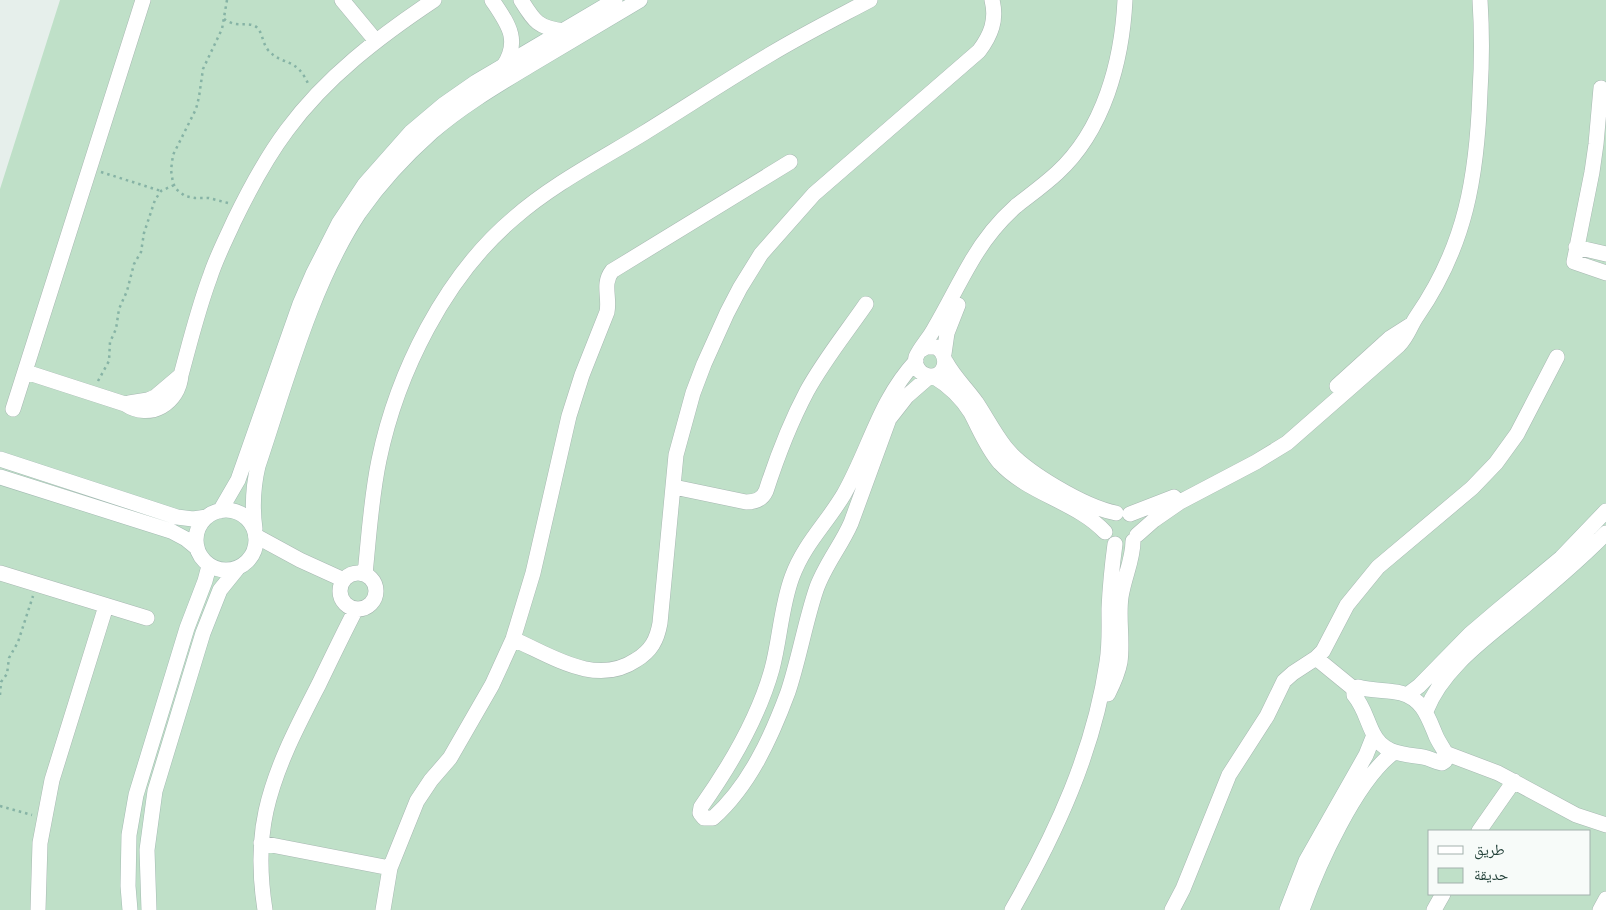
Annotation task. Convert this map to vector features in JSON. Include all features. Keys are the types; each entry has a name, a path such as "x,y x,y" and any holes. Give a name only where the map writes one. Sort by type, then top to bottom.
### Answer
{"street":[{"path":"13,409 143,0"},
{"path":"342,0 376,41"},
{"path":"26,372 125,404 155,397 181,375 210,275 240,209 270,154 287,129 352,60 434,0"},
{"path":"492,0 510,28 512,36 510,52 503,67"},
{"path":"521,0 538,24 551,29 564,30"},
{"path":"615,0 460,93 411,132 380,165 351,203 326,245 300,304 238,480 214,514 198,528 196,541 199,555 209,566 222,571 237,569 243,566 252,556 255,549 253,498 258,466 313,306 338,251 371,197 415,147 452,116 491,89 640,0"},
{"path":"365,574 378,462 384,436 400,388 435,317 464,271 481,251 514,217 549,191 771,54 870,0"},
{"path":"514,639 578,668 590,671 616,670 628,665 644,654 657,638 678,447 704,364 727,313 761,254 814,194 979,51 992,30 994,19 992,0"},
{"path":"1125,0 1121,38 1112,76 1097,119 1085,140 1067,163 1015,207 990,234 968,266 919,355 918,370 949,387 964,403 988,446 1008,470 1027,484 1093,521 1115,544 1125,545 1190,492 1281,435 1306,415 1390,338 1412,324 1436,287 1454,248 1472,186 1479,134 1482,44 1480,0"},
{"path":"1012,910 1070,794 1082,762 1100,706 1115,640 1124,580 1138,525 1134,517 1091,505 1039,476 1018,461 996,436 977,404 955,377 945,358 936,347 926,347 899,381 884,407 838,504 808,542 799,559 787,592 776,652 764,691 744,738 701,807 700,813 704,818 712,818 722,810 739,791 752,769 788,692 816,590 826,568 848,530 885,428 902,401 932,376 942,371 945,358 946,333 953,314 973,276 992,246 1011,223 1080,160 1106,120 1118,91 1129,51 1135,0"},
{"path":"1601,88 1592,172 1574,262 1606,273"},
{"path":"383,910 390,868 417,801 428,784 450,758 492,685 514,639 533,573 569,416 582,375 607,312 606,285 609,275 612,271 790,162"},
{"path":"1576,247 1606,254"},
{"path":"674,487 746,502 757,501 762,498 784,440 808,390 822,366 866,304"},
{"path":"1172,910 1221,791 1238,758 1267,716 1284,681 1316,658 1328,642 1347,605 1364,582 1397,550 1472,488 1496,463 1517,434 1557,358"},
{"path":"0,459 177,517 193,519 234,511 251,523 255,532 300,560 344,580"},
{"path":"0,477 171,531 186,539 197,548"},
{"path":"1105,532 1106,522 1109,518 1161,503 1190,492"},
{"path":"1406,695 1419,686 1477,628 1561,558 1606,511"},
{"path":"1426,711 1436,689 1461,661 1497,628 1580,559 1606,533"},
{"path":"1115,544 1110,595 1115,640"},
{"path":"130,910 128,886 129,835 136,795 187,628 209,566"},
{"path":"149,910 147,850 151,810 158,781 202,634 224,583 237,569"},
{"path":"0,573 147,618"},
{"path":"356,573 365,574 373,581 376,592 371,603 356,609 345,604 340,589 344,580 356,573"},
{"path":"38,910 40,843 52,780 106,606"},
{"path":"265,910 262,877 262,843 266,812 278,770 302,717 356,609"},
{"path":"1316,658 1354,689"},
{"path":"1358,687 1375,691 1398,692 1414,699 1426,711 1436,736 1447,756 1446,761 1442,763 1426,758 1393,753 1383,746 1374,735 1364,709 1354,695 1354,689 1358,687"},
{"path":"1287,910 1306,862 1366,755 1374,735"},
{"path":"1302,910 1324,856 1353,803 1377,768 1393,753"},
{"path":"1445,753 1514,781 1560,808 1606,825"},
{"path":"1480,830 1514,781"},
{"path":"262,843 390,868"},
{"path":"1434,910 1442,895"},
{"path":"1600,910 1606,899"}],"path":[{"path":"227,0 218,39 203,69 199,97 192,121 174,156 171,170 175,185 181,193 190,197 209,198 240,209"},
{"path":"224,19 235,24 250,24 257,28 269,51 293,64 302,72 314,99"},
{"path":"90,168 162,191"},
{"path":"91,393 106,367 110,342 116,329 119,309 127,292 134,264 141,252 144,233 156,200 162,191 175,185"},
{"path":"0,695 1,682 7,674 10,658 18,642 37,584"},
{"path":"0,806 29,815 44,816"}],"green space":[{"path":"60,0 1606,0 1606,910 0,910 0,189"}]}
